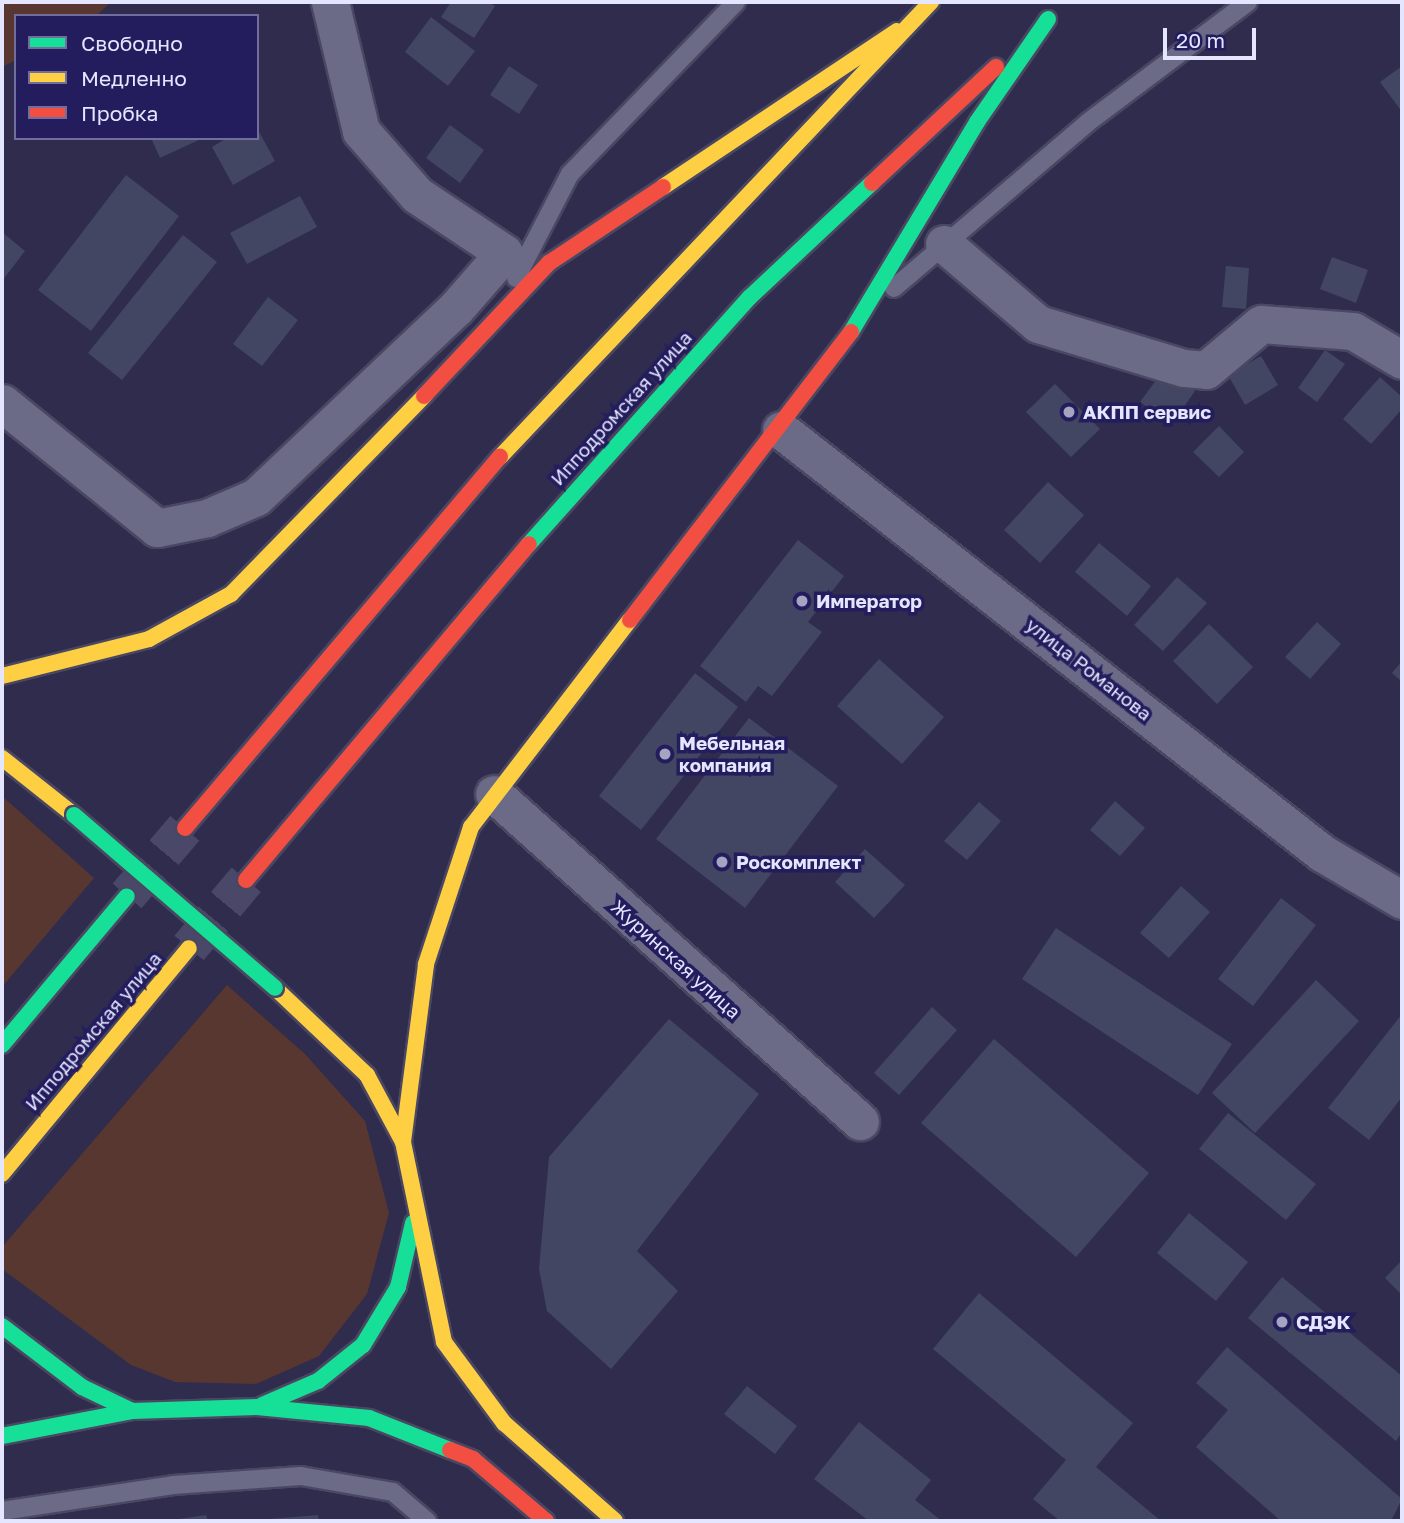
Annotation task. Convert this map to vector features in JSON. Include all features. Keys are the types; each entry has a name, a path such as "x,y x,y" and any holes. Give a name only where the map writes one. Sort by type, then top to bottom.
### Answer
{"main road":[{"path":"185,828 531,420 897,31 931,2"},
{"name":"Ипподромская улица","path":"246,880 536,535 748,298 1053,15 977,122 867,311"},
{"path":"2,676 149,639 231,594 301,528 499,313 549,263 671,176 729,145 897,31"},
{"path":"615,1521 504,1423 444,1342 415,1213 403,1142 426,964 471,827 494,794 781,430 867,311"},
{"path":"2,758 275,988 367,1075 403,1142"},
{"path":"2,1045 127,896"},
{"name":"Ипподромская улица","path":"2,1174 189,948"},
{"path":"257,1407 318,1381 363,1345 398,1287 415,1213"},
{"path":"2,1326 82,1387 132,1412"},
{"path":"2,1436 132,1412 257,1407 369,1418 473,1459 545,1521"}],"street":[{"path":"2,403 123,506 157,528 207,518 256,497 456,308 504,253 417,195 362,131 330,2"},
{"path":"944,244 1038,324 1184,368 1206,370 1261,324 1353,331 1402,360"},
{"name":"улица Романова","path":"781,430 1322,853 1402,900"},
{"name":"Журинская улица","path":"494,794 860,1121"}],"lane":[{"path":"499,313 570,174 736,2"},
{"path":"867,311 1087,122 1248,2"},
{"path":"2,1511 173,1485 301,1476 393,1492 426,1521"}],"shaded area":[{"path":"2,2 111,2 98,14 14,14 14,61 2,67"},
{"path":"2,796 94,878 2,987"},
{"path":"227,985 305,1054 365,1121 389,1213 367,1294 319,1356 256,1384 175,1382 131,1365 2,1269 2,1247"}],"building":[{"path":"451,2 488,2 495,6 474,38 441,17"},
{"path":"431,17 475,51 448,86 405,52"},
{"path":"509,66 538,85 519,114 490,95"},
{"path":"1402,66 1402,112 1380,82"},
{"path":"450,125 484,150 460,183 426,158"},
{"path":"259,132 275,161 233,185 212,147 224,140 259,140"},
{"path":"152,140 199,140 160,158"},
{"path":"126,175 179,216 91,331 38,290"},
{"path":"300,196 317,227 247,264 230,233"},
{"path":"2,232 25,251 2,281"},
{"path":"183,235 217,262 122,380 88,353"},
{"path":"1332,257 1368,270 1356,303 1320,289"},
{"path":"1226,266 1249,268 1246,309 1222,307"},
{"path":"268,297 298,320 262,366 233,344"},
{"path":"1325,350 1345,364 1317,402 1298,388"},
{"path":"1261,356 1278,385 1245,405 1228,375"},
{"path":"1164,369 1195,391 1172,424 1140,402"},
{"path":"1380,377 1402,397 1402,409 1371,444 1343,419"},
{"path":"1055,384 1100,429 1071,457 1026,412"},
{"path":"1219,426 1244,452 1219,477 1193,452"},
{"path":"1048,482 1084,515 1040,563 1004,530"},
{"path":"798,540 844,576 808,622 822,632 772,696 758,686 746,702 700,666"},
{"path":"1099,543 1151,586 1127,616 1075,572"},
{"path":"1177,577 1207,603 1163,651 1134,625"},
{"path":"1317,622 1341,644 1310,679 1285,657"},
{"path":"1209,624 1253,667 1217,704 1173,661"},
{"path":"879,659 944,717 902,764 837,706"},
{"path":"1402,661 1402,682 1392,673"},
{"path":"695,673 738,707 641,830 599,796"},
{"path":"749,718 838,786 745,908 656,839"},
{"path":"1115,801 1145,828 1120,856 1090,830"},
{"path":"979,802 1001,821 967,860 944,841"},
{"path":"865,849 905,885 874,918 835,882"},
{"path":"1181,886 1210,912 1169,958 1140,933"},
{"path":"1281,898 1316,925 1253,1006 1218,979"},
{"path":"1056,928 1232,1044 1198,1095 1022,979"},
{"path":"1316,980 1359,1021 1255,1133 1212,1093"},
{"path":"932,1007 957,1030 899,1095 874,1073"},
{"path":"1402,1014 1402,1097 1369,1140 1328,1108"},
{"path":"669,1019 759,1094 637,1251 678,1291 611,1369 547,1311 539,1269 549,1157"},
{"path":"994,1039 1149,1173 1076,1257 921,1123"},
{"path":"1228,1113 1316,1184 1286,1220 1199,1149"},
{"path":"1189,1213 1248,1262 1216,1301 1157,1253"},
{"path":"1402,1260 1402,1295 1385,1278"},
{"path":"1282,1277 1402,1376 1402,1432 1396,1441 1248,1318"},
{"path":"979,1293 1133,1423 1096,1467 1161,1521 1060,1521 1033,1499 1066,1460 933,1349"},
{"path":"1227,1347 1402,1499 1391,1521 1281,1521 1196,1447 1228,1410 1196,1383"},
{"path":"747,1386 797,1426 775,1454 724,1414"},
{"path":"859,1422 931,1480 915,1500 942,1521 869,1521 814,1479"},
{"path":"206,1515 208,1521 172,1521 172,1520"},
{"path":"318,1515 319,1521 269,1521 269,1519"}],"tunnel":[{"path":"127,896 185,828"},
{"path":"189,948 246,880"}],"traffic: fast":[{"path":"851,332 977,122 1048,19"},
{"path":"529,544 749,298 872,183"},
{"path":"74,815 275,988"},
{"path":"2,1045 127,896"},
{"path":"262,1405 318,1381 363,1345 398,1287 413,1223"},
{"path":"2,1326 82,1387 132,1411 257,1407 369,1418 450,1450"},
{"path":"2,1436 132,1411"}],"traffic: slow":[{"path":"500,457 931,2"},
{"path":"663,187 897,31"},
{"path":"2,676 149,639 231,594 424,396"},
{"path":"403,1142 426,964 471,827 630,620"},
{"path":"2,758 74,815"},
{"path":"2,1174 189,948"},
{"path":"275,988 367,1075 403,1142 444,1342 504,1423 615,1521"}],"traffic: jam":[{"path":"872,183 996,67"},
{"path":"424,396 549,263 663,187"},
{"path":"630,620 851,332"},
{"path":"185,828 500,457"},
{"path":"246,880 529,544"},
{"path":"450,1450 473,1459 546,1521"}],"place":[{"name":"АКПП сервис","path":"1069,412"},
{"name":"Император","path":"802,601"},
{"name":"Мебельная компания","path":"665,754"},
{"name":"Роскомплект","path":"722,862"},
{"name":"СДЭК","path":"1282,1322"}]}
